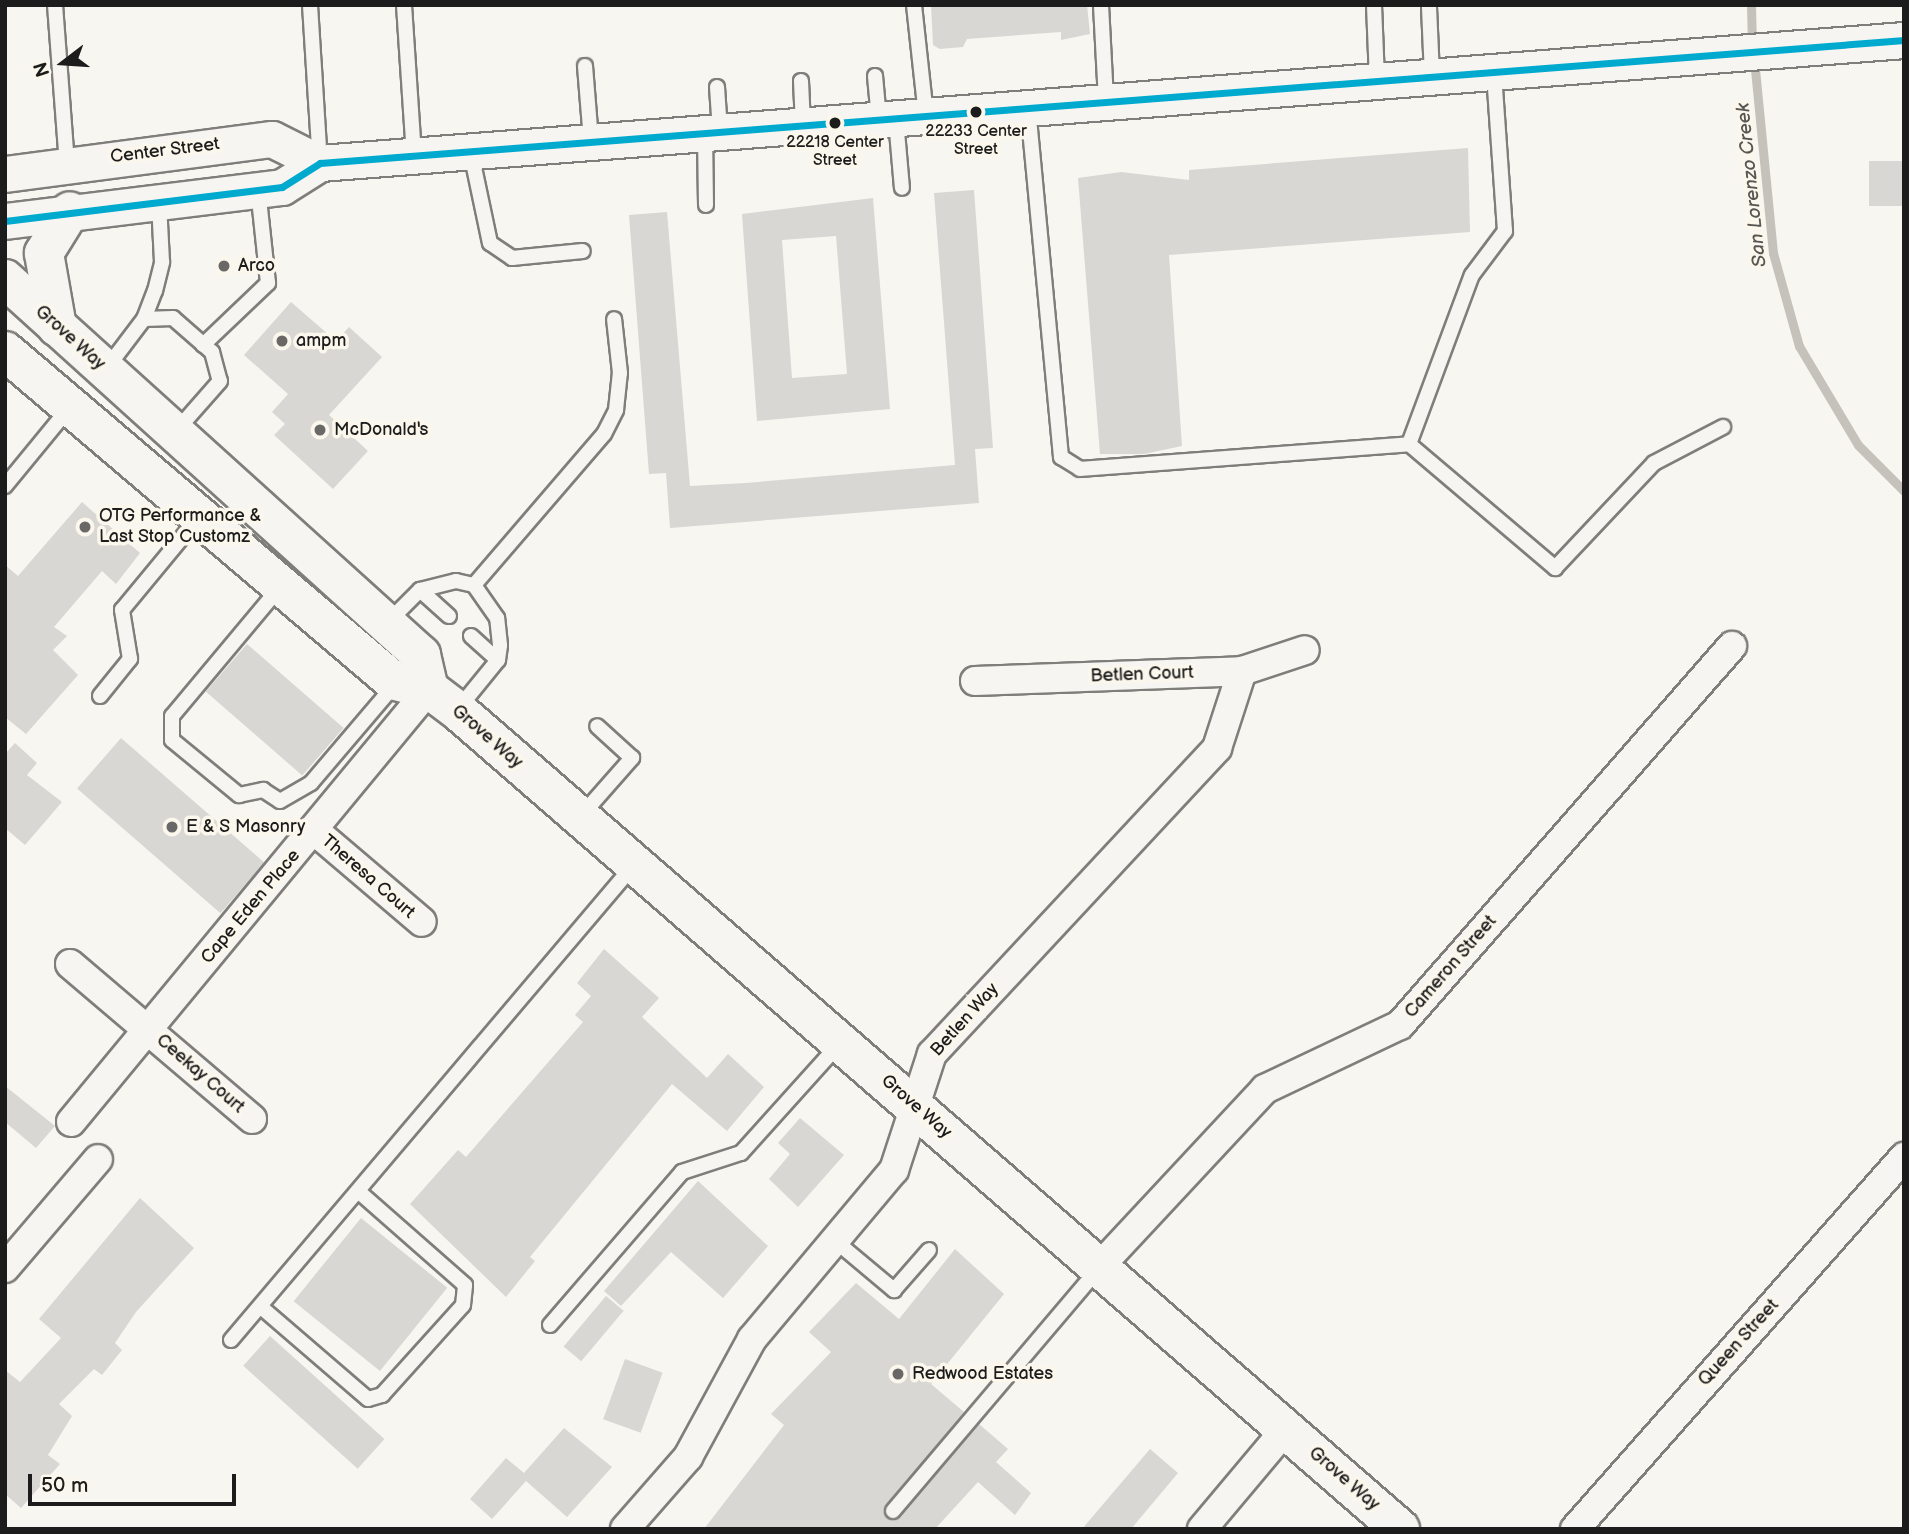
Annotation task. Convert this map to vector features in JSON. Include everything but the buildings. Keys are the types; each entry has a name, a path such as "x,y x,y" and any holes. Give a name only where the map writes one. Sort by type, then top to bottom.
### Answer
{"main road":[{"path":"57,327 44,253 70,211"},
{"name":"Grove Way","path":"5,279 421,655 428,694"},
{"name":"Grove Way","path":"5,351 281,586 428,694 579,818 916,1106 1400,1529"}],"street":[{"path":"5,220 282,187 320,163 1904,40"},
{"name":"Center Street","path":"5,174 67,163 272,138 320,163"},
{"name":"Cameron Street","path":"1100,1266 1265,1089 1399,1025 1732,646"},
{"name":"Betlen Court","path":"975,681 1242,671 1305,650"},
{"name":"Betlen Way","path":"625,1529 688,1457 752,1339 832,1238 894,1170 932,1054 1217,748 1242,671"},
{"name":"Cape Eden Place","path":"71,1122 428,694"},
{"name":"Theresa Court","path":"315,831 422,922"},
{"name":"Ceekay Court","path":"70,964 252,1119"},
{"name":"Queen Street","path":"1575,1529 1904,1157"},
{"path":"5,1268 98,1159"},
{"path":"1202,1529 1286,1429"}],"lane":[{"path":"55,5 67,163"},
{"path":"310,5 320,163"},
{"path":"404,5 414,156"},
{"path":"902,188 900,118 914,5"},
{"path":"1101,5 1106,102"},
{"path":"1374,5 1377,81"},
{"path":"1429,8 1432,77"},
{"path":"585,66 591,142"},
{"path":"1409,444 1472,275 1505,230 1494,72"},
{"path":"875,76 900,118"},
{"path":"801,81 803,126"},
{"path":"706,205 717,87"},
{"path":"1028,108 1061,457 1080,469 1409,444 1555,568 1654,463 1723,427"},
{"path":"471,151 490,243 512,258 583,251"},
{"path":"203,345 268,283 258,190"},
{"path":"106,370 144,319 162,262 159,201"},
{"path":"144,319 173,318 203,345 220,381 174,433"},
{"path":"474,585 604,434 616,410 620,373 614,319"},
{"path":"5,486 70,407"},
{"path":"100,696 131,659 122,610 199,517"},
{"path":"386,624 419,590 456,581 474,585 498,618 498,660"},
{"path":"281,586 172,716 173,740 239,795 263,790 280,801 311,783 428,694 498,660"},
{"path":"419,590 449,616"},
{"path":"471,636 498,660"},
{"path":"579,818 632,758 597,726"},
{"path":"231,1340 634,865"},
{"path":"550,1325 682,1172 741,1153 841,1042"},
{"path":"261,1307 368,1399 382,1395 463,1305 465,1285 358,1192"},
{"path":"832,1238 894,1290 929,1250"},
{"path":"893,1511 1100,1266"}],"waterway":[{"name":"San Lorenzo Creek","path":"1751,5 1752,45"},
{"name":"San Lorenzo Creek","path":"1754,59 1773,253 1799,346 1858,445 1904,491"}],"transit line":[{"path":"5,221 282,187 320,163 1904,40"}],"place":[{"name":"22233 Center Street","path":"976,112"},
{"name":"22218 Center Street","path":"835,123"},
{"name":"Arco","path":"224,266"},
{"name":"ampm","path":"282,341"},
{"name":"McDonald's","path":"320,430"},
{"name":"OTG Performance & Last Stop Customz","path":"85,527"},
{"name":"E & S Masonry","path":"172,827"},
{"name":"Redwood Estates","path":"898,1374"}]}
